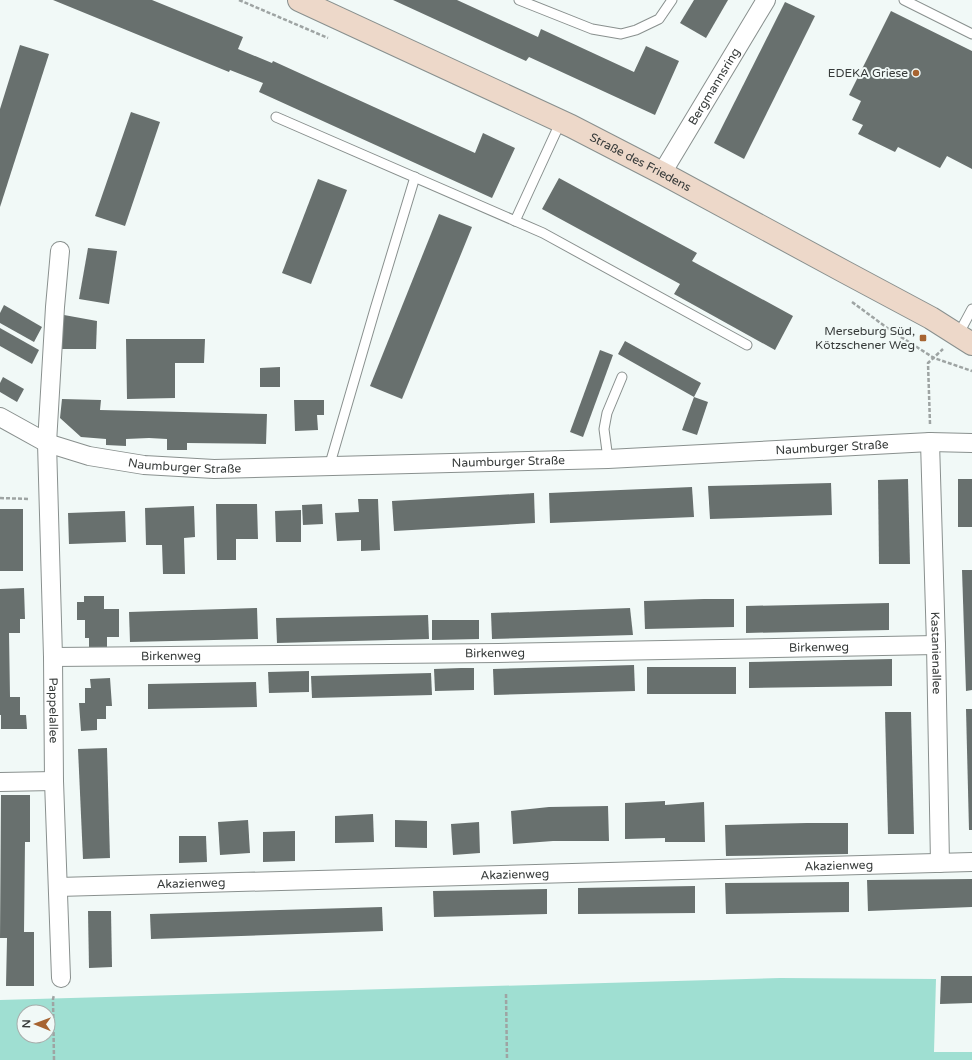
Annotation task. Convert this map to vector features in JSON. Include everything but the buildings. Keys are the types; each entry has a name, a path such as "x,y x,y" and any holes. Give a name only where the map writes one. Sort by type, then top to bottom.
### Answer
{"street":[{"name":"Straße des Friedens","path":"299,0 561,121 662,173 931,318 965,340"},
{"name":"Bergmannsring","path":"662,173 766,0"},
{"path":"47,443 60,250"},
{"name":"Naumburger Straße","path":"0,417 47,443 89,456 144,465 214,469 608,459 930,442 972,443"},
{"name":"Kastanienallee","path":"930,442 940,863"},
{"name":"Pappelallee","path":"47,443 53,658 54,781 61,978"},
{"name":"Birkenweg","path":"53,658 498,653 936,645"},
{"path":"0,782 54,781"},
{"name":"Akazienweg","path":"58,887 972,862"}],"lane":[{"path":"519,0 592,29 621,34 636,30 659,18 672,0"},
{"path":"904,0 972,34"},
{"path":"276,117 543,233 747,345"},
{"path":"514,221 561,121"},
{"path":"329,466 415,177"},
{"path":"965,340 972,309"},
{"path":"608,459 604,429 607,414 622,377"}],"path":[{"path":"238,0 330,40"},
{"path":"848,299 890,330 934,358 972,371"},
{"path":"930,442 928,363 965,340"},
{"path":"0,498 48,500"},
{"path":"54,1060 53,999 61,978"},
{"path":"506,994 507,1060"}],"green space":[{"path":"780,978 936,979 934,1052 972,1052 972,1060 0,1060 0,1000"}],"place":[{"name":"EDEKA Griese","path":"916,73"},
{"name":"Merseburg Süd, Kötzschener Weg","path":"923,338"}]}
